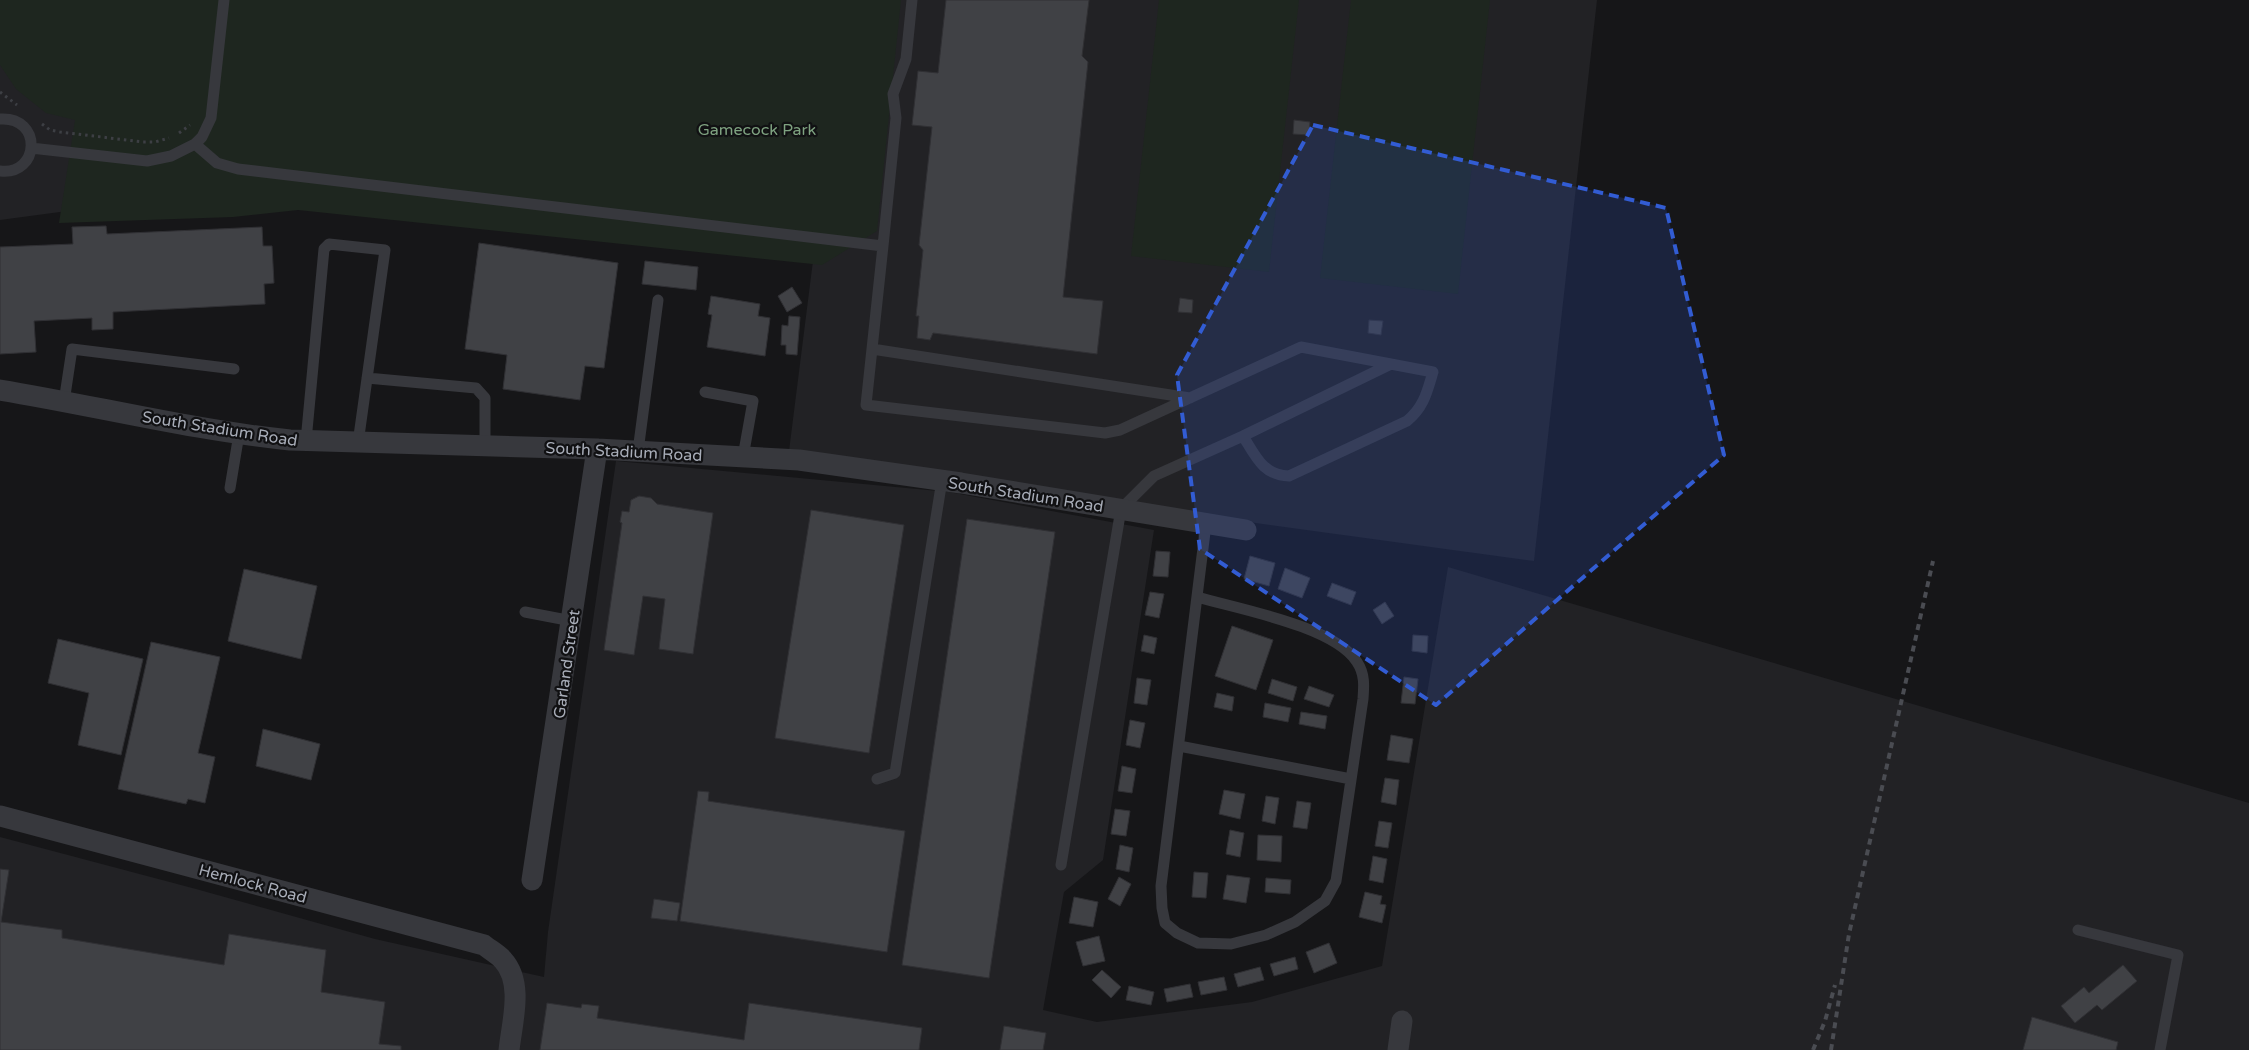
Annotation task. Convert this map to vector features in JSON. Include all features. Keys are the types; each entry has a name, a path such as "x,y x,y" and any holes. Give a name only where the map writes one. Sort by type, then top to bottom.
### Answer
{"street":[{"name":"South Stadium Road","path":"0,390 239,434 306,441 598,449 799,460 942,480 1246,530"},
{"name":"Garland Street","path":"532,880 598,449"},
{"name":"Hemlock Road","path":"0,816 484,946 503,960 513,978 515,1000 509,1050"},
{"path":"1398,1050 1402,1021"}],"lane":[{"path":"32,148 147,160 171,156 195,144 202,137 211,118 224,0"},
{"path":"912,0 906,59 893,94 896,118 866,405 1105,433 1120,430 1301,347 1432,372 1425,400 1417,412 1407,421 1289,476 1278,476 1262,466 1243,436"},
{"path":"0,119 16,120 22,125 31,139 32,148 25,163 18,169 10,172 0,171"},
{"path":"195,144 217,162 238,170 883,246"},
{"path":"306,441 324,250 329,244 384,250 358,443"},
{"path":"638,451 658,300"},
{"path":"64,402 72,348 234,369"},
{"path":"872,349 1190,398"},
{"path":"1061,866 1120,509 1154,476 1243,436 1391,364"},
{"path":"367,378 476,388 485,398 485,445"},
{"path":"705,392 753,401 743,456"},
{"path":"230,488 239,434"},
{"path":"877,779 895,773 942,480"},
{"path":"1197,597 1302,627 1326,636 1344,648 1358,662 1364,677 1363,699 1336,881 1325,901 1295,922 1266,936 1231,944 1198,943 1177,933 1165,923 1162,908 1161,886 1206,524"},
{"path":"525,612 572,621"},
{"path":"1179,746 1351,779"},
{"path":"2078,930 2178,955 2160,1050"}],"path":[{"path":"60,132 155,142 176,136 194,119"}],"highlighted area":[{"path":"1313,125 1666,208 1724,455 1436,705 1200,549 1177,375"}],"shaded area":[{"path":"0,0 1597,0 1534,561 788,459 816,237 157,199 0,220"},
{"path":"616,461 949,492 1154,530 1103,860 1064,892 1043,1010 1097,1022 1252,1002 1382,966 1448,567 2249,803 2249,1050 0,1050 0,837 375,939 544,977 548,932"}],"green space":[{"name":"Gamecock Park","path":"0,0 901,0 877,231 822,265 298,210 233,217 59,223 75,120 46,113 16,89 0,65"},
{"path":"1159,0 1299,0 1269,272 1131,256"},
{"path":"1351,0 1490,0 1458,294 1320,278"}],"building":[{"path":"946,0 1089,0 1082,56 1088,62 1063,297 1103,301 1097,354 933,333 930,340 917,338 919,316 916,316 923,250 919,245 932,127 912,125 918,71 938,73"},
{"path":"1294,120 1310,122 1309,135 1293,134"},
{"path":"106,226 107,234 262,227 263,246 272,246 274,283 264,284 265,304 113,312 113,329 92,330 92,318 34,321 36,352 0,354 0,247 73,244 72,227"},
{"path":"479,243 618,263 604,368 585,366 580,400 503,389 507,355 465,349"},
{"path":"645,261 698,267 696,290 642,284"},
{"path":"792,287 802,303 787,312 778,296"},
{"path":"711,296 760,304 758,316 770,318 765,356 707,347 712,315 708,314"},
{"path":"1180,298 1193,300 1192,313 1178,312"},
{"path":"789,316 800,317 797,355 786,354 786,345 781,345 782,325 788,326"},
{"path":"1369,320 1383,321 1381,335 1368,333"},
{"path":"639,496 651,498 657,504 713,513 693,654 659,649 665,599 643,596 634,655 604,650 622,523 620,522 622,511 629,512 631,500"},
{"path":"811,510 904,525 869,753 775,738"},
{"path":"967,519 1055,532 989,978 902,965"},
{"path":"1156,551 1170,552 1168,577 1153,576"},
{"path":"1250,556 1275,563 1269,586 1244,579"},
{"path":"1285,568 1310,578 1302,598 1278,589"},
{"path":"244,569 317,586 301,659 228,641"},
{"path":"1332,583 1356,592 1351,605 1327,596"},
{"path":"1150,592 1164,594 1159,618 1145,615"},
{"path":"1385,602 1394,616 1382,624 1373,610"},
{"path":"1232,626 1273,640 1256,690 1215,676"},
{"path":"1144,635 1157,638 1154,654 1141,651"},
{"path":"1413,635 1428,636 1427,653 1412,651"},
{"path":"58,639 143,659 121,755 78,745 89,693 48,683"},
{"path":"151,642 220,657 198,753 215,757 205,803 188,799 186,804 118,789"},
{"path":"1404,677 1418,679 1415,704 1401,703"},
{"path":"1137,678 1151,680 1147,705 1134,703"},
{"path":"1272,679 1297,687 1293,701 1268,693"},
{"path":"1309,686 1334,695 1329,707 1304,699"},
{"path":"1217,693 1234,697 1232,711 1214,707"},
{"path":"1265,703 1291,708 1288,722 1263,717"},
{"path":"1301,712 1327,716 1325,729 1299,724"},
{"path":"1130,720 1145,723 1140,748 1126,745"},
{"path":"263,729 320,744 311,780 256,766"},
{"path":"1391,735 1413,739 1409,763 1387,760"},
{"path":"1122,766 1136,769 1132,793 1118,791"},
{"path":"1385,778 1399,780 1396,805 1381,802"},
{"path":"1224,790 1245,794 1240,819 1219,814"},
{"path":"698,791 709,792 708,801 905,831 887,952 680,921"},
{"path":"1266,796 1279,798 1275,824 1262,821"},
{"path":"1297,801 1311,803 1307,829 1293,827"},
{"path":"1115,809 1130,811 1126,836 1111,834"},
{"path":"1379,821 1392,823 1388,848 1375,846"},
{"path":"1230,830 1244,833 1240,857 1226,854"},
{"path":"1258,835 1282,836 1281,862 1257,860"},
{"path":"1120,845 1133,848 1129,872 1116,869"},
{"path":"1373,856 1387,859 1383,883 1369,880"},
{"path":"0,869 9,870 1,922 62,930 62,938 224,965 229,934 326,950 321,992 385,1002 379,1044 401,1046 401,1050 0,1050"},
{"path":"1194,872 1208,873 1206,898 1192,897"},
{"path":"1227,875 1250,878 1246,903 1223,899"},
{"path":"1119,877 1131,884 1120,906 1108,899"},
{"path":"1266,878 1291,880 1290,894 1265,892"},
{"path":"1365,892 1382,896 1380,904 1386,905 1382,923 1359,917"},
{"path":"1074,897 1098,902 1093,927 1069,923"},
{"path":"654,899 680,903 677,921 651,918"},
{"path":"1099,936 1105,961 1083,966 1076,942"},
{"path":"1329,943 1337,963 1314,973 1306,952"},
{"path":"1295,957 1298,969 1274,976 1270,964"},
{"path":"2123,965 2137,981 2102,1010 2097,1005 2075,1023 2061,1006 2084,987 2089,993"},
{"path":"1260,967 1264,980 1238,987 1234,974"},
{"path":"1102,970 1121,987 1111,998 1092,980"},
{"path":"1224,977 1227,990 1201,995 1198,982"},
{"path":"1190,984 1193,997 1167,1002 1164,989"},
{"path":"1129,986 1154,992 1151,1005 1126,1000"},
{"path":"547,1003 581,1008 582,1004 599,1006 597,1018 744,1040 749,1003 922,1028 919,1050 540,1050"},
{"path":"2032,1017 2118,1042 2116,1050 2023,1050"},
{"path":"1004,1026 1046,1033 1043,1050 1000,1050"}],"railway":[{"path":"1831,1050 1849,934 1933,561"},
{"path":"1813,1050 1825,1021 1835,985"}]}
